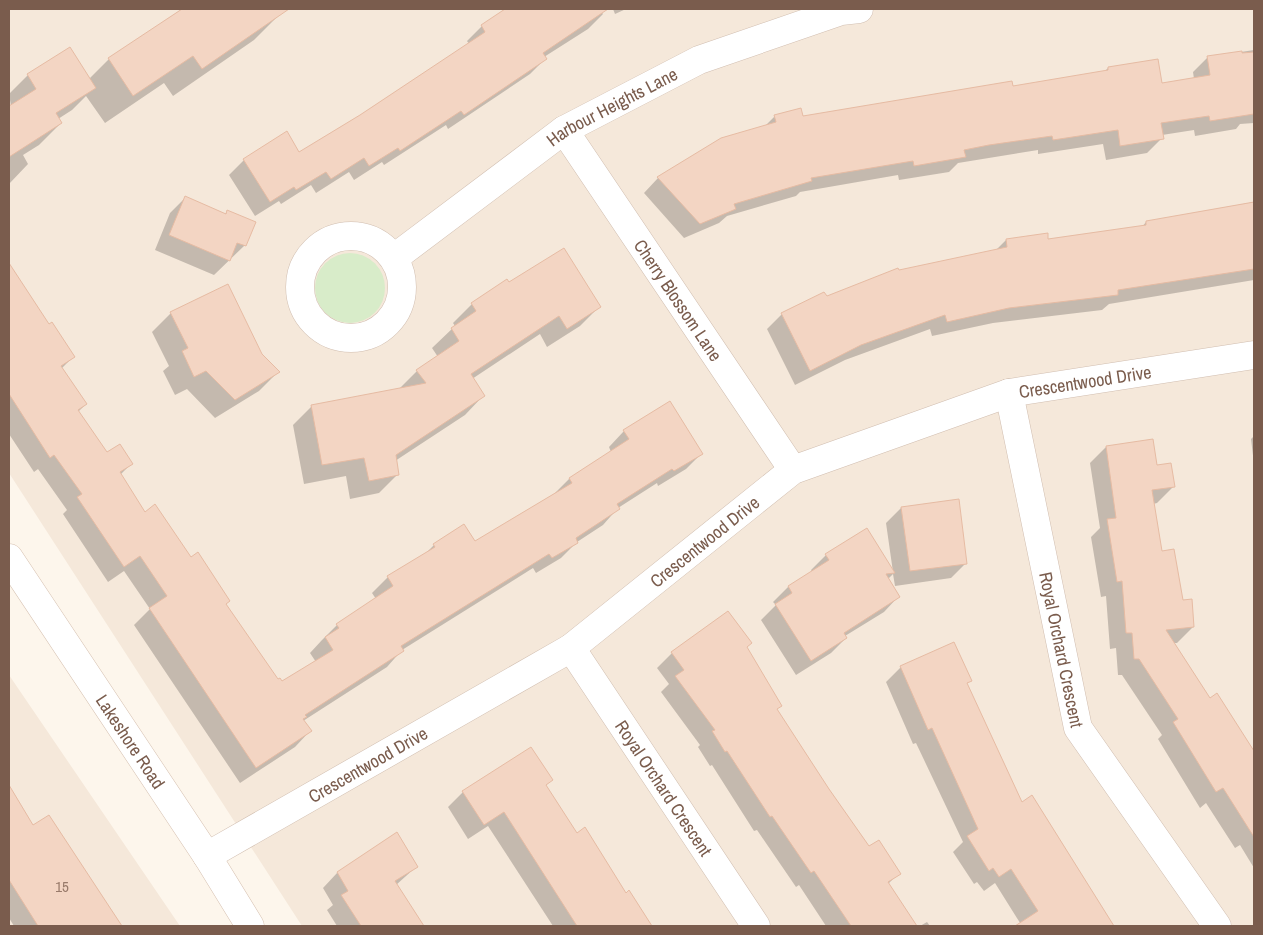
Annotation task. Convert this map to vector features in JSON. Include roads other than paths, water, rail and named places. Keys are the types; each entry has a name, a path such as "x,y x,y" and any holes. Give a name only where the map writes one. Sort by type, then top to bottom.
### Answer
{"street":[{"name":"Harbour Heights Lane","path":"394,258 564,130 699,60 841,11 859,9"},
{"name":"Cherry Blossom Lane","path":"564,130 793,470"},
{"name":"Crescentwood Drive","path":"207,856 571,648 793,470 1009,393 1254,355"},
{"name":"Royal Orchard Crescent","path":"1009,393 1078,728 1217,926"},
{"name":"Lakeshore Road","path":"9,558 207,856 250,926"},
{"name":"Royal Orchard Crescent","path":"571,648 756,926"}]}
